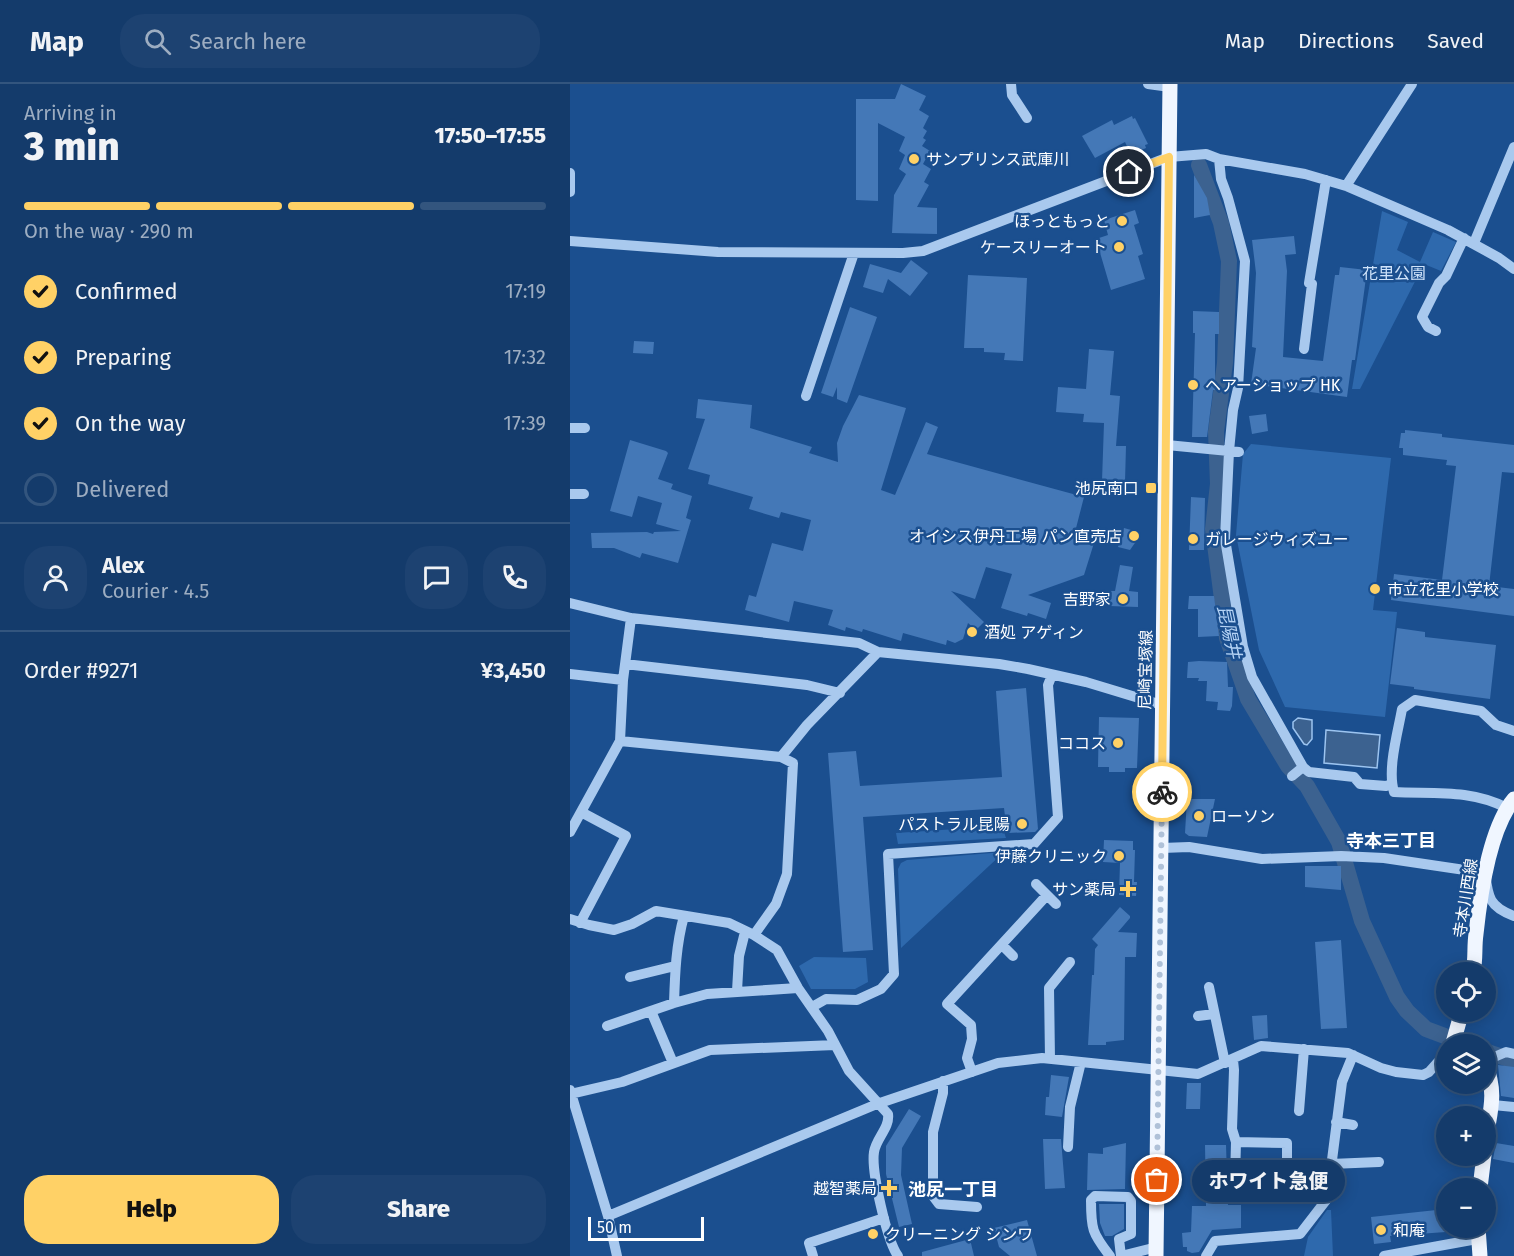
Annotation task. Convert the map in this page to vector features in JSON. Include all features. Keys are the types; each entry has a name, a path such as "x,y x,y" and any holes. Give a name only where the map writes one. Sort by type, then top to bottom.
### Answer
{"main road":[{"name":"尼崎宝塚線","path":"1156,1251 1170,86"},
{"name":"寺本川西線","path":"1476,962 1476,936 1485,873 1510,804"},
{"path":"1492,1094 1493,1105"},
{"path":"1478,1238 1480,1256"}],"street":[{"path":"1011,84 1011,101 1027,117"},
{"path":"1148,84 1170,86"},
{"path":"1346,186 1412,84"},
{"path":"1436,331 1428,327 1422,317 1439,283 1469,240 1514,147"},
{"path":"570,241 718,252 903,253 930,249 1169,157 1206,154 1219,159 1305,174 1346,186 1469,240 1514,269"},
{"path":"1219,159 1221,179 1245,261 1238,388 1233,410 1225,539 1243,647 1252,677 1303,767 1309,772 1354,777 1360,784 1386,786 1392,784"},
{"path":"570,173 570,192"},
{"path":"1304,349 1312,284 1309,283 1326,180"},
{"path":"806,396 854,253"},
{"path":"570,428 585,428"},
{"path":"1167,445 1231,452"},
{"path":"570,494 584,494"},
{"path":"570,603 631,618 859,643 878,652 999,664 1086,682 1162,705"},
{"path":"570,832 620,741 623,680 631,618"},
{"path":"781,757 807,725 878,652"},
{"path":"625,664 807,685 840,693"},
{"path":"570,674 623,680"},
{"path":"812,1007 826,999 857,1000 881,989 894,974 888,854 1034,843 1058,817 1048,685 1052,675"},
{"path":"1510,804 1470,795 1394,792 1392,784 1394,752 1402,709 1415,699 1481,711 1496,725 1514,731"},
{"path":"620,741 781,757 793,763 787,874 776,904 749,933 740,956 737,991"},
{"path":"1292,776 1303,767"},
{"path":"581,812 626,836 575,921 614,930 632,924 656,911 729,923 777,950 849,1071 889,1117 873,1153 884,1218 893,1249 898,1256"},
{"path":"1162,848 1189,846 1262,859 1345,856 1384,858 1485,873 1487,896 1494,906 1514,916"},
{"path":"1036,884 1056,904"},
{"path":"972,1072 967,1058 972,1039 971,1025 943,1001 1002,945 1047,895"},
{"path":"674,1003 675,966 684,916"},
{"path":"1002,945 1013,956"},
{"path":"1050,1059 1049,988 1070,962"},
{"path":"630,977 675,966"},
{"path":"1209,987 1214,1014 1229,1062 1232,1129 1236,1142 1235,1179 1287,1180 1287,1143 1236,1142"},
{"path":"607,1026 707,994 798,988"},
{"path":"651,1011 674,1063"},
{"path":"1198,1016 1214,1014"},
{"path":"616,1256 608,1216 571,1092 622,1082 710,1050 835,1044"},
{"path":"608,1216 877,1104 998,1063 1050,1059 1198,1074 1262,1046 1348,1053 1381,1068 1411,1075 1423,1075 1436,1064"},
{"path":"1299,1111 1305,1049"},
{"path":"1206,1256 1215,1241 1300,1234 1327,1199 1342,1082 1353,1055"},
{"path":"1068,1147 1070,1107 1081,1062"},
{"path":"943,1082 943,1093 933,1132 933,1196 939,1208 977,1207"},
{"path":"1493,1105 1514,1107"},
{"path":"1336,1122 1353,1125"},
{"path":"1056,1127 1068,1128"},
{"path":"1331,1164 1379,1162"},
{"path":"1110,1256 1095,1238 1091,1225 1091,1200 1095,1196 1128,1197 1131,1201 1131,1234 1119,1239 1121,1256 1156,1251"},
{"path":"813,1256 809,1243 884,1218"},
{"path":"1384,1256 1458,1238"}],"green space":[{"name":"花里公園","path":"1382,211 1408,222 1397,250 1420,262 1433,232 1456,242 1441,271 1424,264 1360,389 1352,389"},
{"path":"1251,444 1391,458 1373,610 1397,612 1385,717 1285,707 1259,650 1236,535 1243,454"},
{"path":"1002,826 1006,838 898,844 896,833"},
{"path":"1004,852 901,948 898,869 901,863 907,860"},
{"path":"814,957 866,958 868,982 855,989 811,989 799,966"},
{"path":"1327,1210 1331,1210 1333,1256 1304,1256 1308,1237"}],"shaded area":[{"path":"1298,718 1312,720 1312,739 1307,745 1293,728 1293,722"},
{"path":"1326,730 1380,735 1377,768 1324,763"}],"building":[{"path":"901,84 926,96 919,110 929,116 923,128 927,131 923,138 926,140 922,146 930,151 923,164 931,169 924,182 929,185 917,207 937,208 937,234 892,233 894,195 906,174 899,169 905,155 899,151 905,137 878,123 878,201 856,200 856,99 895,99"},
{"path":"1132,116 1148,144 1145,145 1146,148 1131,155 1125,142 1095,158 1082,136 1112,120 1114,125"},
{"path":"1194,175 1207,198 1210,215 1194,218"},
{"path":"1135,210 1139,223 1134,225 1143,254 1138,256 1145,279 1111,290 1096,239 1108,235 1104,220"},
{"path":"1294,236 1296,254 1285,255 1287,271 1283,357 1323,361 1335,275 1339,275 1340,267 1367,270 1355,360 1352,360 1347,397 1251,384 1256,348 1252,347 1256,273 1252,240"},
{"path":"911,260 928,273 910,296 888,279 883,293 863,287 870,264 901,273"},
{"path":"968,275 1027,278 1023,361 1004,360 1005,353 984,352 984,348 964,348"},
{"path":"850,307 877,317 847,403 837,399 837,387 833,397 821,393"},
{"path":"1193,311 1219,312 1219,334 1215,334 1215,390 1213,390 1207,437 1192,437 1195,333 1193,333"},
{"path":"634,341 654,342 653,354 633,353"},
{"path":"1089,349 1114,351 1110,395 1120,396 1116,446 1126,446 1125,482 1102,481 1104,423 1083,422 1084,414 1056,412 1058,387 1086,389"},
{"path":"859,395 906,408 881,490 895,495 926,422 938,427 927,454 1084,497 1074,536 1094,543 1084,575 1028,595 1051,603 1046,619 1001,608 1012,574 986,567 975,599 951,591 984,622 976,630 968,623 963,639 955,643 947,640 946,645 903,633 901,641 863,629 862,632 846,627 845,631 828,625 833,610 794,601 789,622 745,610 749,595 756,597 772,543 803,551 811,520 781,512 779,518 749,509 753,497 708,484 710,475 688,469 705,419 696,418 698,399 752,405 750,428 812,447 809,453 838,462 837,443"},
{"path":"1266,414 1268,431 1252,434 1249,416"},
{"path":"1405,430 1442,434 1442,437 1514,445 1514,473 1502,472 1489,586 1514,589 1514,616 1391,600 1394,574 1442,580 1456,466 1446,465 1447,460 1403,455 1403,448 1399,448 1401,433 1405,433"},
{"path":"630,440 666,451 668,453 658,479 673,484 671,489 692,496 686,518 691,520 678,563 642,553 640,558 614,548 592,548 591,533 647,532 653,534 654,532 681,531 656,524 662,503 638,496 632,517 610,511"},
{"path":"1191,497 1205,498 1204,550 1189,550"},
{"path":"1124,528 1138,532 1137,540 1130,550 1118,547"},
{"path":"1120,565 1133,567 1129,591 1138,592 1138,607 1109,606 1109,591 1115,591"},
{"path":"1189,596 1214,596 1219,636 1198,637 1198,609 1188,609"},
{"path":"1397,628 1425,632 1425,637 1496,645 1490,699 1390,684"},
{"path":"1188,662 1227,662 1228,687 1233,687 1230,711 1217,710 1218,702 1206,701 1207,681 1187,678"},
{"name":"パストラル昆陽","path":"1026,688 1038,829 1035,832 1007,833 1004,808 863,817 873,950 843,952 828,753 856,751 860,786 1002,777 996,691"},
{"name":"ココス","path":"1099,717 1139,718 1137,768 1125,768 1125,772 1109,772 1109,767 1098,767"},
{"name":"ローソン","path":"1187,799 1215,799 1207,837 1189,836 1185,833"},
{"path":"1104,840 1133,841 1136,896 1119,895 1120,863 1103,862"},
{"path":"1305,866 1341,866 1341,890 1305,887"},
{"path":"1120,907 1130,918 1118,932 1137,933 1136,957 1125,957 1124,1040 1106,1042 1106,1045 1088,1045 1092,975 1094,975 1095,949 1098,945 1092,939"},
{"path":"1341,940 1347,1028 1321,1029 1315,942"},
{"path":"1267,1015 1268,1038 1254,1040 1252,1016"},
{"path":"1498,1065 1514,1067 1514,1098 1501,1096"},
{"path":"1051,1075 1069,1077 1062,1117 1045,1115"},
{"path":"1187,1083 1201,1083 1200,1109 1186,1109"},
{"path":"909,1109 921,1116 902,1148 901,1175 912,1224 899,1227 886,1174 886,1146"},
{"path":"1043,1139 1061,1139 1065,1188 1045,1189"},
{"path":"1126,1143 1125,1189 1087,1190 1088,1153 1103,1154 1103,1148"},
{"path":"1496,1143 1514,1146 1514,1163 1496,1160"},
{"path":"1205,1145 1226,1145 1228,1205 1241,1205 1241,1228 1212,1230 1199,1252 1192,1253 1187,1251 1187,1247 1183,1247 1182,1233 1191,1232 1192,1206 1206,1206"},
{"path":"1099,1204 1124,1204 1124,1229 1112,1236 1105,1236 1100,1223"},
{"path":"1436,1210 1436,1233 1390,1236 1391,1242 1374,1244 1371,1217"},
{"path":"1027,1220 1037,1256 1010,1256 999,1247 994,1228"},
{"path":"970,1239 974,1256 922,1256 922,1252"}],"waterway":[{"name":"昆陽井","path":"1199,165 1221,223 1229,261 1225,363 1216,432 1218,484 1213,529 1227,638 1248,699 1288,766 1307,786 1339,842 1362,921 1397,997 1407,1011 1426,1029 1439,1034"},
{"name":"昆陽井","path":"1496,1055 1514,1061"}],"way so far":[{"path":"1157,1180 1162,792"}],"place":[{"name":"サンプリンス武庫川","path":"914,159"},
{"name":"ほっともっと","path":"1122,221"},
{"name":"ケースリーオート","path":"1119,247"},
{"name":"ヘアーショップ HK","path":"1193,385"},
{"name":"池尻南口","path":"1151,488"},
{"name":"オイシス伊丹工場 パン直売店","path":"1134,536"},
{"name":"ガレージウィズユー","path":"1193,539"},
{"name":"市立花里小学校","path":"1375,589"},
{"name":"吉野家","path":"1123,599"},
{"name":"酒処 アゲィン","path":"972,632"},
{"name":"ココス","path":"1118,743"},
{"name":"ローソン","path":"1199,816"},
{"name":"パストラル昆陽","path":"1022,824"},
{"name":"伊藤クリニック","path":"1119,856"},
{"name":"サン薬局","path":"1128,889"},
{"name":"ホワイト急便","path":"1157,1180"},
{"name":"越智薬局","path":"889,1188"},
{"name":"和庵","path":"1381,1230"},
{"name":"クリーニング シンワ","path":"873,1234"}],"district":[{"name":"寺本三丁目","path":"1391,841"},
{"name":"池尻一丁目","path":"953,1190"}],"route":[{"path":"1129,172 1169,157 1162,792"}]}
